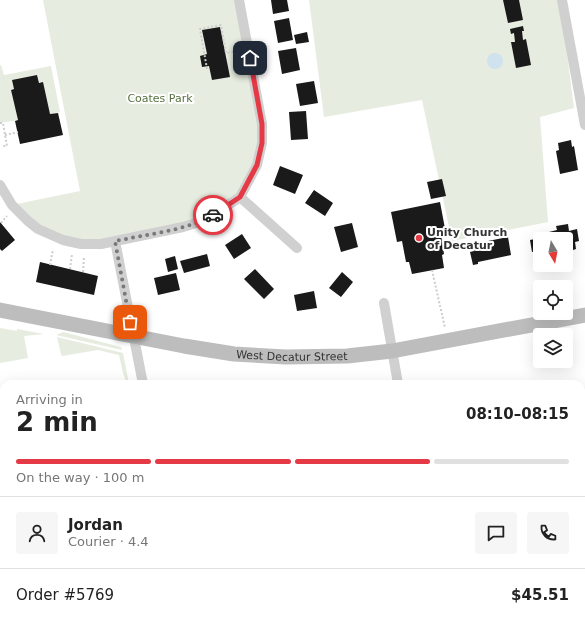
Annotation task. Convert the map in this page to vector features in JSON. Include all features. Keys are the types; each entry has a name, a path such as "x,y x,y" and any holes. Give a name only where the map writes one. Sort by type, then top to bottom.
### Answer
{"street":[{"path":"0,185 12,205 28,221 46,233 63,240 81,244 101,244 183,227 206,220 240,197 257,165 262,143 261,117 239,0"},
{"path":"562,0 585,124"},
{"path":"240,197 297,248"},
{"path":"115,241 142,380"},
{"path":"384,304 397,380"},
{"name":"West Decatur Street","path":"0,310 234,354 286,357 347,356 392,351 585,315"}],"path":[{"path":"207,69 200,29 221,25 226,53 236,51"},
{"path":"0,123 3,123 7,146 3,146"},
{"path":"5,135 18,132"},
{"path":"1,223 7,216"},
{"path":"50,265 53,249"},
{"path":"70,269 72,254"},
{"path":"83,272 84,256"},
{"path":"432,270 445,328"}],"green space":[{"name":"Coates Park","path":"43,0 239,0 262,143 240,197 206,220 101,244 45,233 12,205 80,191"},
{"path":"309,0 560,0 574,108 540,117 548,222 452,241 422,100 324,117"},
{"path":"0,65 4,75 51,66 60,112 50,114 37,75 11,90 18,120 0,123"},
{"path":"0,328 17,331 17,329 44,334 24,336 28,358 0,363"},
{"path":"63,332 121,347 122,350 56,335"},
{"path":"57,337 123,353 128,380 126,380 119,355 98,350 62,356"}],"water":[{"path":"495,53 501,55 503,61 501,67 495,69 489,67 487,61 489,55"}],"building":[{"path":"271,0 287,0 289,11 273,14"},
{"path":"503,0 519,0 523,20 508,23"},
{"path":"289,18 293,40 278,43 274,21"},
{"path":"523,26 523,40 526,39 531,65 516,68 511,42 515,42 514,33 511,34 510,29"},
{"path":"220,27 230,77 212,80 209,66 202,67 200,56 207,54 202,30"},
{"path":"307,32 309,42 296,44 294,35"},
{"path":"296,48 300,70 282,74 278,51"},
{"path":"37,75 39,83 43,82 50,114 58,113 63,135 20,144 15,121 18,120 11,90 14,89 12,80"},
{"path":"314,81 318,103 300,106 296,84"},
{"path":"306,111 308,139 291,140 289,112"},
{"path":"571,140 572,147 574,146 578,170 560,174 556,151 559,150 558,143"},
{"path":"280,166 303,175 295,194 273,185"},
{"path":"442,179 446,196 431,199 427,182"},
{"path":"314,190 333,203 325,216 305,203"},
{"name":"Unity Church of Decatur","path":"440,202 446,234 441,235 444,254 442,255 444,268 412,274 409,262 406,262 402,241 397,242 391,212"},
{"path":"0,222 15,240 2,251 0,249"},
{"path":"352,223 358,247 341,252 334,227"},
{"path":"568,224 569,231 577,229 579,241 575,242 576,249 573,250 573,232 549,232 557,230 556,226"},
{"path":"242,234 251,248 234,259 225,245"},
{"path":"508,237 511,255 478,262 478,264 473,265 470,252 474,251 473,244"},
{"path":"533,239 533,252 532,252 530,240"},
{"path":"207,254 210,266 184,273 180,261"},
{"path":"175,256 178,269 168,272 165,259"},
{"path":"40,262 98,276 94,295 36,282"},
{"path":"255,269 274,289 264,299 244,279"},
{"path":"342,272 353,282 341,297 329,288"},
{"path":"176,273 180,290 158,295 154,278"},
{"path":"314,291 317,308 297,311 294,295"}],"way so far":[{"path":"130,322 115,241 183,227 206,220 213,215"}],"place":[{"name":"Unity Church of Decatur","path":"419,238"}],"route":[{"path":"213,215 240,197 257,165 262,143 262,124 250,58"}]}
